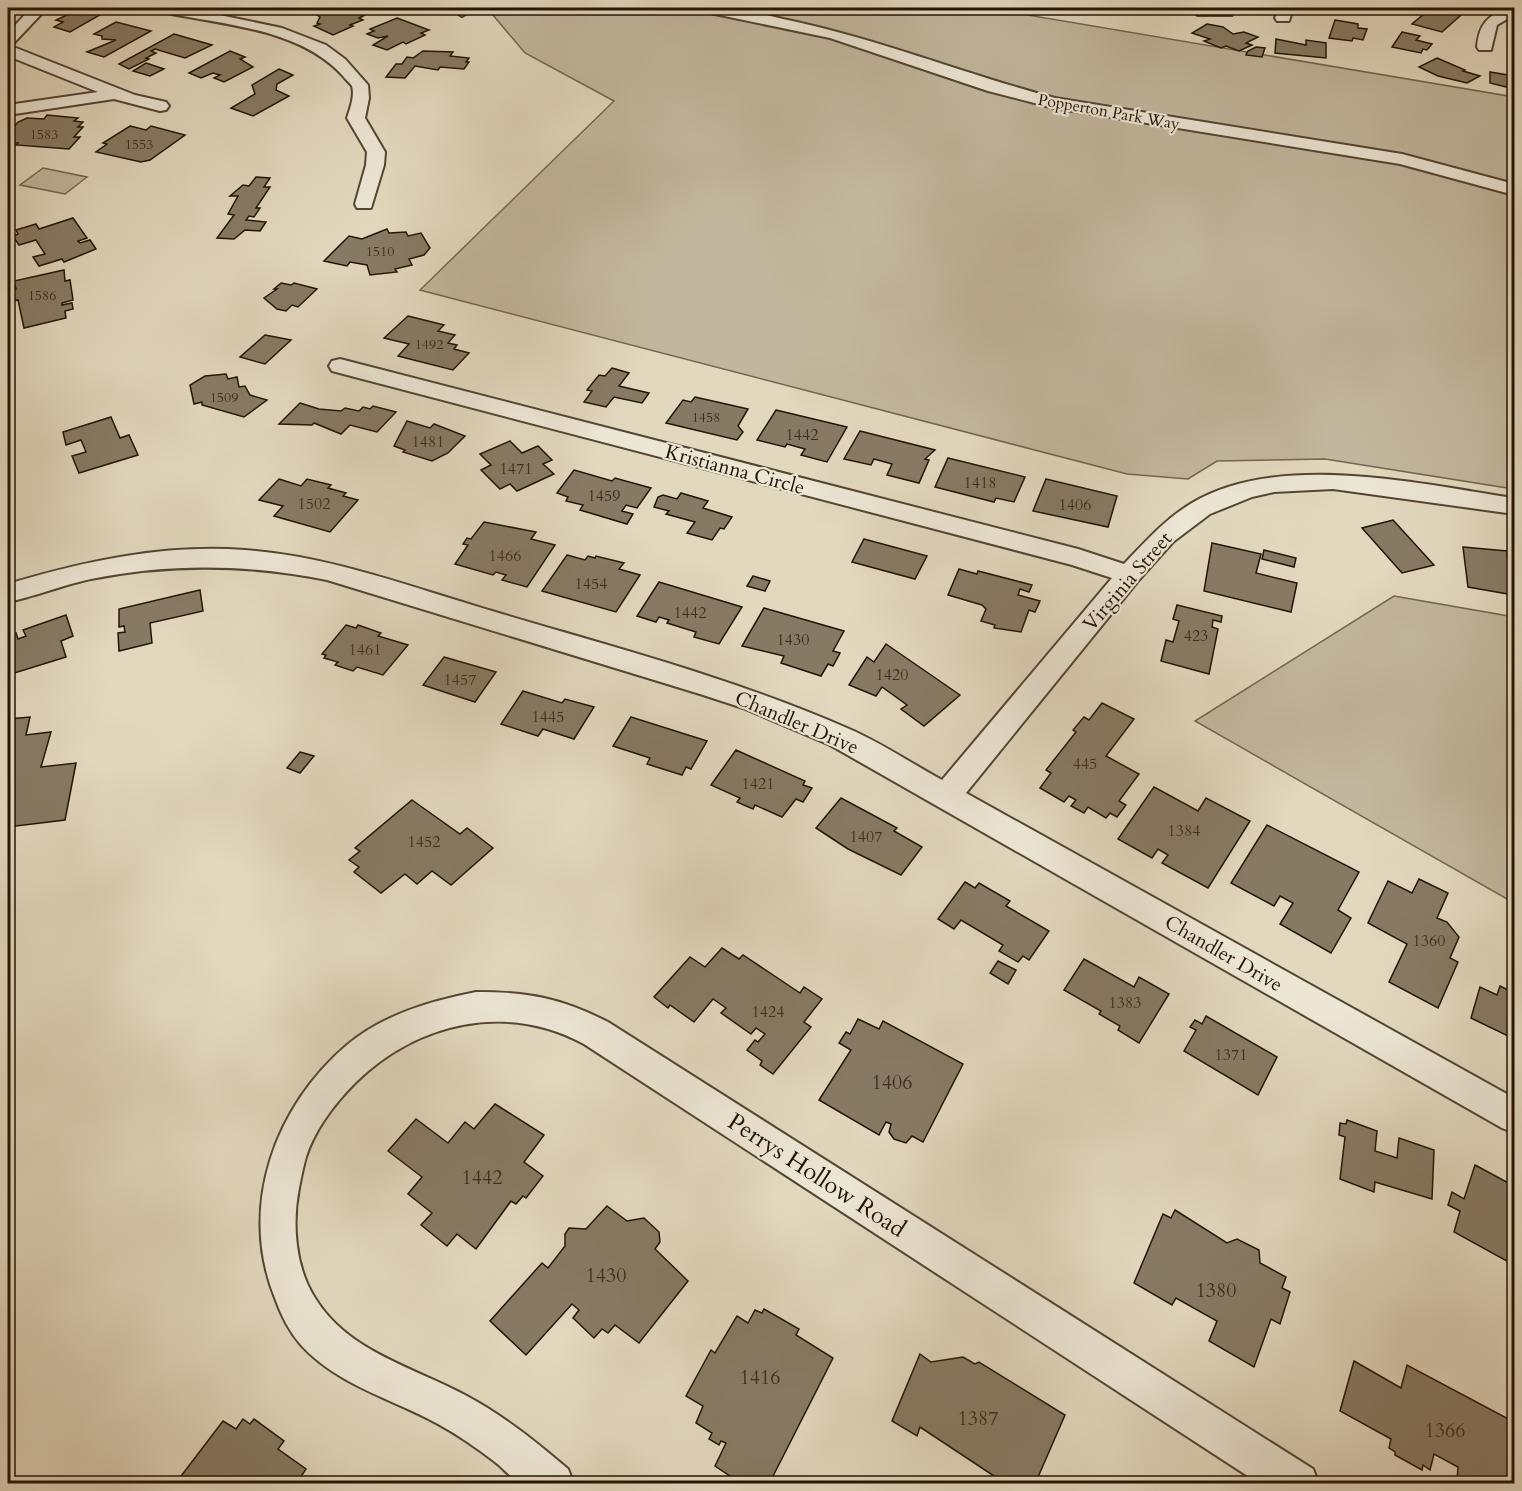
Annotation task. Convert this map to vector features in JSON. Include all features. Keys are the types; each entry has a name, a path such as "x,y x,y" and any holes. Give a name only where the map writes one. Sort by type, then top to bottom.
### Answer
{"street":[{"path":"8,42 39,8"},
{"path":"167,8 294,37 330,55 356,79 362,92 356,118 373,144 376,157 365,187 364,204"},
{"name":"Popperton Park Way","path":"710,8 834,34 994,87 1054,103 1402,159 1515,190"},
{"path":"1485,47 1486,28 1493,20 1515,10"},
{"path":"8,50 116,93 160,106"},
{"path":"8,110 92,99 116,93"},
{"name":"Kristianna Circle","path":"340,366 1078,558 1129,575"},
{"name":"Virginia Street","path":"947,795 1129,575 1164,536 1201,508 1246,490 1305,481 1361,484 1515,506"},
{"name":"Chandler Drive","path":"8,593 80,571 161,558 225,557 289,562 339,574 753,701 840,737 947,795 1515,1116"},
{"name":"Perrys Hollow Road","path":"553,1484 489,1432 452,1409 347,1359 323,1339 302,1312 286,1280 278,1246 277,1213 281,1179 289,1149 304,1120 321,1095 335,1077 373,1045 408,1027 458,1010 489,1006 519,1006 546,1011 572,1020 596,1033 1298,1484"}],"shaded area":[{"path":"487,8 986,8 1514,97 1514,489 1325,459 1217,461 1188,479 1127,474 420,290 614,101 525,53"},
{"path":"43,168 87,177 65,194 20,185"},
{"path":"1394,596 1514,617 1514,903 1195,721"}],"building":[{"path":"82,8 112,8 70,32 54,27 63,22 56,20"},
{"path":"333,8 356,8 365,15 359,18 363,20 333,35 314,26 320,24 317,23 320,17 316,14"},
{"path":"1226,8 1232,16 1197,16 1191,9"},
{"path":"1330,8 1370,8 1374,11 1335,13"},
{"path":"1434,8 1461,15 1442,32 1412,24 1425,13 1409,9"},
{"path":"397,18 429,30 421,33 425,35 387,50 373,45 388,36 378,38 367,34 374,31 370,29"},
{"path":"1335,20 1358,24 1358,28 1367,29 1363,40 1329,38"},
{"path":"116,22 151,31 104,57 87,52 116,40 102,39 102,36 94,34"},
{"path":"1207,24 1223,27 1233,34 1244,32 1258,37 1246,43 1252,45 1239,51 1226,46 1221,48 1204,41 1210,39 1192,33"},
{"path":"1402,32 1420,36 1416,40 1432,44 1427,50 1423,49 1421,53 1392,47"},
{"path":"174,34 212,45 185,58 155,49 151,51 156,53 146,58 149,59 129,69 119,64"},
{"path":"1276,39 1306,45 1306,40 1326,43 1326,58 1275,53"},
{"path":"1256,47 1265,48 1262,57 1246,55 1248,51"},
{"path":"230,51 245,57 240,59 253,67 224,82 214,78 220,75 213,73 201,78 189,73"},
{"path":"423,51 453,52 450,56 469,58 466,62 469,62 464,69 440,67 438,70 415,66 405,78 386,77 396,64 402,64 407,57 413,58"},
{"path":"1437,58 1465,70 1463,71 1480,76 1467,83 1438,76 1419,67"},
{"path":"146,63 164,69 150,76 133,71"},
{"path":"279,69 293,75 277,84 276,90 289,96 253,116 231,108 255,94 252,85"},
{"path":"1490,72 1514,76 1514,89 1490,83"},
{"path":"47,115 78,118 74,121 83,122 78,127 83,127 74,137 80,137 69,149 16,145 18,143 8,142 10,139 8,136 13,131 10,131 18,122 27,118 44,119"},
{"path":"130,126 146,130 151,126 185,135 150,160 141,162 96,152 107,144 103,143"},
{"path":"256,177 270,178 264,187 270,187 256,208 260,208 254,217 249,216 246,220 266,222 260,231 245,230 234,239 217,238 234,215 228,214 238,196 230,196 243,185 249,186"},
{"path":"73,218 87,238 78,241 80,243 90,240 96,249 64,262 62,259 39,266 33,257 45,254 36,240 19,245 13,236 18,234 16,230 36,224 39,229"},
{"path":"387,229 389,233 406,232 408,236 421,233 430,248 424,255 409,259 412,265 395,269 397,272 370,275 367,265 350,262 347,266 324,261 349,236 362,239"},
{"path":"64,270 65,281 70,280 73,300 62,303 62,305 72,303 73,309 65,311 66,318 24,328 18,300 13,301 11,290 16,289 14,281"},
{"path":"281,283 291,285 294,283 317,289 298,307 292,305 286,311 277,309 264,298 277,289 274,289"},
{"path":"408,316 444,325 438,331 455,335 448,343 457,345 454,349 469,353 453,370 398,356 409,344 384,338"},
{"path":"265,335 291,340 265,364 240,357"},
{"path":"612,368 629,373 619,386 649,393 642,403 614,397 606,407 584,402 592,391 587,390 599,375 605,376"},
{"path":"226,374 228,379 237,377 239,387 245,386 250,395 267,400 244,417 202,405 202,402 194,404 190,385 205,376"},
{"path":"695,397 748,409 738,426 743,432 737,440 666,423 683,400 691,402"},
{"path":"300,403 319,409 341,411 345,408 359,411 363,407 370,409 373,406 396,412 377,432 350,425 341,434 314,423 312,425 279,424"},
{"path":"776,410 847,427 827,462 801,455 805,449 757,440"},
{"path":"111,417 120,438 129,435 138,455 79,473 72,456 86,452 81,440 66,445 63,432"},
{"path":"407,421 430,428 434,424 465,436 448,453 432,461 403,452 405,450 394,446"},
{"path":"860,431 935,450 925,459 929,460 919,483 887,475 892,464 874,459 871,465 844,459"},
{"path":"510,441 522,453 538,446 552,460 543,464 554,474 517,491 510,484 500,489 481,470 491,465 480,454"},
{"path":"948,458 1025,477 1014,502 996,498 994,502 935,487"},
{"path":"574,470 612,481 615,478 651,488 637,508 626,505 622,511 633,514 627,524 580,510 583,505 566,501 568,497 557,493"},
{"path":"279,479 301,486 307,479 331,485 328,488 346,493 343,496 358,500 330,532 274,516 283,506 259,500"},
{"path":"1046,479 1117,496 1108,527 1033,511"},
{"path":"681,493 708,501 703,508 732,517 724,529 720,528 712,540 687,533 695,522 666,514 669,511 654,507 658,497 663,495 677,499"},
{"path":"1393,520 1434,565 1402,573 1362,528"},
{"path":"484,522 536,532 531,539 555,545 527,587 502,580 506,575 496,572 493,575 455,564 468,545 463,544 467,538 471,539"},
{"path":"864,539 927,556 915,579 852,562"},
{"path":"1212,543 1261,554 1256,573 1297,583 1291,612 1204,591"},
{"path":"1463,547 1507,551 1507,557 1514,558 1514,595 1468,587"},
{"path":"1264,550 1296,558 1294,567 1262,559"},
{"path":"567,555 585,560 588,556 595,558 596,556 624,563 619,569 640,575 616,612 542,591"},
{"path":"959,569 977,574 978,571 1032,585 1029,592 1020,589 1018,595 1040,601 1035,612 1029,610 1021,632 994,628 995,625 981,621 986,609 982,605 948,595"},
{"path":"753,576 770,581 765,591 747,586"},
{"path":"659,582 742,607 719,644 694,637 696,632 667,623 669,620 659,617 656,622 637,616"},
{"path":"200,590 203,611 150,623 152,643 119,651 118,633 125,632 124,626 119,627 119,609"},
{"path":"1177,605 1222,616 1221,622 1213,620 1212,627 1218,629 1209,674 1161,661 1166,640 1173,642 1179,621 1173,619"},
{"path":"764,608 844,631 833,651 840,653 833,666 828,664 821,676 781,663 784,656 742,646"},
{"path":"66,615 73,636 61,641 66,657 8,675 8,636 16,633 18,639 26,636 23,630"},
{"path":"346,625 356,628 358,625 381,633 378,636 408,645 383,675 357,667 353,671 335,665 338,662 324,658 326,655 322,654"},
{"path":"886,644 960,695 924,726 901,709 907,705 882,687 876,696 849,685 867,657 874,662"},
{"path":"444,657 496,672 475,702 423,685"},
{"path":"523,691 562,703 565,699 594,707 574,739 543,729 538,736 501,724"},
{"path":"1102,703 1134,719 1106,756 1139,774 1119,801 1126,805 1117,817 1110,813 1106,818 1088,807 1084,813 1071,806 1076,800 1069,796 1064,802 1040,788 1051,773 1046,770 1076,732 1073,730 1084,717 1089,720"},
{"path":"30,717 26,735 51,732 41,767 76,763 65,820 8,827 8,719"},
{"path":"631,717 707,741 691,769 686,767 682,775 647,764 650,758 613,746"},
{"path":"736,750 805,781 803,785 812,788 803,802 796,799 782,817 755,805 753,809 737,802 740,798 711,785"},
{"path":"300,752 314,756 300,773 287,768"},
{"path":"1154,787 1198,811 1206,798 1250,821 1208,888 1162,863 1168,855 1158,849 1152,858 1118,839"},
{"path":"841,798 897,828 894,831 922,847 901,875 848,849 816,828"},
{"path":"412,800 460,834 467,828 493,848 451,885 432,871 417,884 405,874 381,893 354,872 359,867 349,860 360,851 355,848"},
{"path":"1267,825 1359,872 1338,910 1351,918 1331,953 1280,924 1293,903 1280,896 1274,906 1231,883"},
{"path":"1419,879 1448,893 1437,918 1447,922 1459,937 1450,958 1458,962 1438,1008 1389,982 1407,944 1368,923 1388,881 1412,893"},
{"path":"965,882 975,888 979,883 1010,901 1006,906 1049,931 1029,960 1023,956 1018,962 999,951 1003,945 961,920 954,929 938,919"},
{"path":"722,948 739,959 743,955 800,993 804,987 822,999 804,1022 811,1027 773,1074 760,1065 762,1061 747,1050 755,1040 758,1042 765,1034 756,1028 751,1034 721,1013 726,1008 713,999 694,1022 670,1005 668,1008 654,997 690,957 705,967"},
{"path":"1084,959 1134,987 1139,977 1169,994 1139,1043 1118,1030 1120,1026 1099,1014 1101,1011 1064,990"},
{"path":"998,961 1016,970 1008,984 990,973"},
{"path":"1500,986 1514,993 1514,1027 1512,1026 1510,1037 1471,1018 1480,987 1497,995"},
{"path":"1206,1016 1277,1057 1258,1095 1184,1051 1196,1030 1190,1027 1195,1020 1202,1024"},
{"path":"858,1019 879,1029 883,1021 963,1064 923,1142 912,1136 906,1143 894,1139 889,1132 891,1124 886,1122 879,1135 819,1100 851,1050 839,1043 846,1032 850,1034"},
{"path":"495,1104 544,1135 524,1162 543,1176 526,1198 523,1196 516,1204 511,1201 476,1249 457,1234 447,1246 421,1225 432,1213 408,1194 422,1177 388,1151 416,1119 448,1143 465,1122 474,1129"},
{"path":"1347,1120 1377,1131 1375,1151 1397,1158 1399,1138 1434,1150 1432,1199 1375,1182 1374,1192 1340,1179 1345,1137 1339,1135 1340,1123 1346,1124"},
{"path":"1475,1165 1514,1186 1514,1265 1454,1232 1460,1211 1448,1205 1452,1192 1464,1199"},
{"path":"607,1206 627,1221 644,1218 659,1232 660,1242 655,1249 688,1281 639,1343 615,1325 608,1333 602,1329 594,1338 573,1318 579,1310 572,1304 526,1355 490,1321 542,1263 548,1268 565,1246 565,1234 569,1228 586,1229"},
{"path":"1175,1210 1227,1243 1237,1239 1259,1250 1260,1263 1286,1277 1282,1288 1290,1292 1280,1324 1271,1319 1254,1367 1209,1341 1217,1321 1176,1298 1172,1305 1134,1283 1163,1214 1171,1218"},
{"path":"764,1309 799,1329 796,1335 833,1358 769,1484 742,1484 715,1466 726,1443 721,1441 719,1445 709,1439 712,1433 696,1423 703,1406 686,1396 711,1350 715,1353 737,1316 748,1323 755,1310 762,1313"},
{"path":"920,1354 931,1362 963,1357 975,1364 979,1362 1065,1415 1035,1484 1006,1484 920,1427 917,1436 892,1421"},
{"path":"1354,1361 1401,1388 1407,1365 1514,1422 1514,1484 1465,1484 1457,1480 1458,1467 1434,1454 1430,1470 1423,1465 1422,1470 1395,1455 1395,1452 1389,1448 1391,1439 1340,1411"},
{"path":"243,1419 250,1424 254,1419 284,1441 278,1449 306,1469 300,1478 307,1484 175,1484 223,1421 236,1429"}]}
